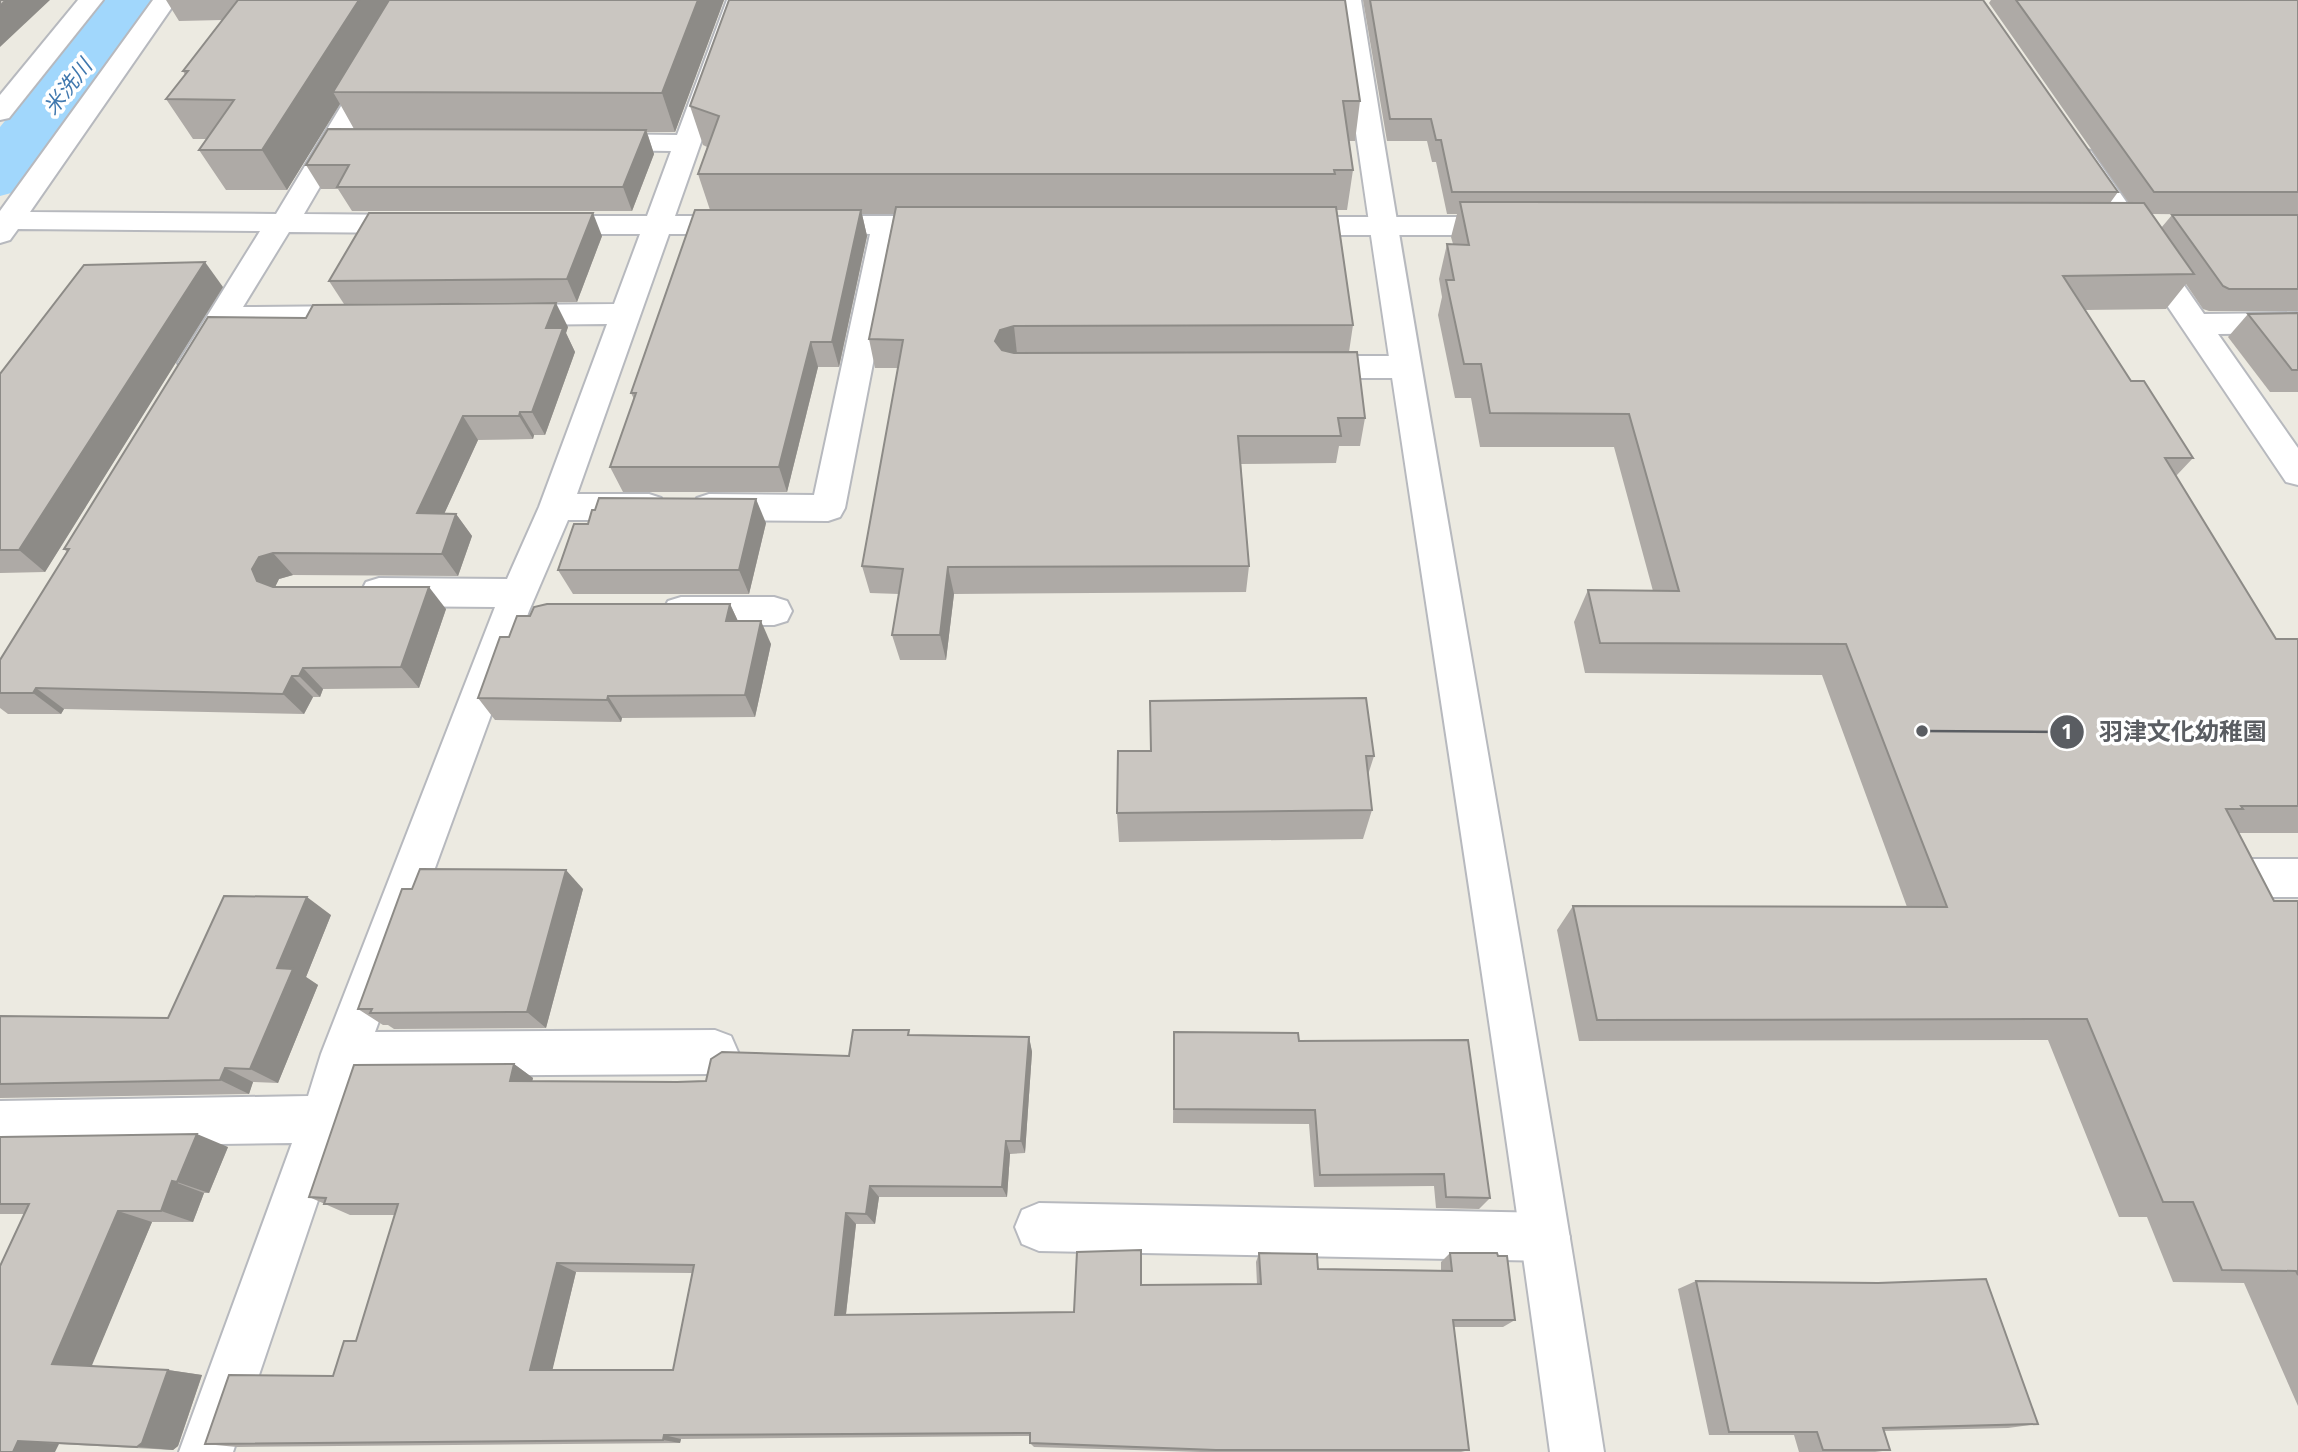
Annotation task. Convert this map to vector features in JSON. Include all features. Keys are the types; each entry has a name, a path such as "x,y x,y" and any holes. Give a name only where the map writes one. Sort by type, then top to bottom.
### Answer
{"street":[{"path":"0,112 91,0"},
{"path":"3,225 165,0"},
{"path":"179,388 333,142 417,0"},
{"path":"206,1452 324,1119 344,1054 527,605 556,507 739,0"},
{"path":"1349,0 1385,226 1404,367 1545,1237 1577,1452"},
{"path":"2065,135 2114,226 2195,324 2298,473"},
{"path":"333,142 360,142"},
{"path":"578,142 687,143"},
{"path":"3,225 450,225"},
{"path":"519,225 969,226"},
{"path":"556,507 828,508 886,225"},
{"path":"1260,226 1536,226"},
{"path":"2114,226 2167,226"},
{"path":"486,315 625,314"},
{"path":"222,317 389,316"},
{"path":"2195,324 2298,323"},
{"path":"1280,367 1404,367"},
{"path":"346,592 527,605"},
{"path":"649,611 774,611"},
{"path":"2237,878 2298,878"},
{"path":"344,1054 715,1052"},
{"path":"0,1124 324,1119"},
{"path":"1039,1227 1545,1237"}],"building":[{"path":"238,0 359,0 262,150 199,150 234,100 166,99 188,71 183,71"},
{"path":"389,0 698,0 662,93 333,92"},
{"path":"729,0 1345,0 1360,101 1343,101 1353,170 1334,170 1335,174 698,174 719,116 690,106"},
{"path":"1370,0 1983,0 2118,192 1452,192 1441,140 1436,140 1431,119 1390,119"},
{"path":"2016,0 2298,0 2298,192 2154,192"},
{"path":"328,129 646,130 623,187 337,187 349,165 306,165"},
{"path":"1460,202 2144,203 2194,274 2063,276 2131,381 2144,381 2193,458 2165,458 2276,639 2298,639 2298,806 2241,806 2243,809 2226,809 2274,901 2298,901 2298,1275 2296,1271 2222,1270 2193,1202 2163,1202 2087,1019 1597,1020 1573,906 1947,907 1846,644 1600,643 1588,590 1679,591 1629,414 1490,413 1481,364 1464,364 1446,280 1454,280 1447,244 1469,245"},
{"path":"896,207 1336,207 1353,325 1014,326 1000,330 995,341 1002,350 1014,353 1357,352 1365,418 1338,418 1341,436 1238,436 1249,566 948,567 940,635 892,635 903,569 862,566 903,340 869,339"},
{"path":"695,210 861,210 832,342 811,342 779,467 610,467 636,393 631,393"},
{"path":"369,213 593,213 567,279 329,281"},
{"path":"2172,215 2298,215 2298,289 2229,289 2223,286"},
{"path":"205,262 19,550 0,550 0,374 84,265"},
{"path":"556,303 546,328 563,328 532,412 520,412 519,416 463,416 417,513 456,514 442,554 273,553 259,557 252,569 257,581 273,587 429,587 401,667 303,668 299,676 292,676 283,694 36,688 33,693 0,693 0,660 69,549 64,549 208,317 306,318 313,305"},
{"path":"2298,313 2298,370 2292,370 2248,314"},
{"path":"599,498 756,499 739,570 558,570 574,524 588,524"},
{"path":"547,604 730,604 726,621 761,621 745,695 608,696 607,700 478,698 500,637 509,637 517,616 530,616 534,607"},
{"path":"1366,698 1374,756 1366,756 1372,810 1117,813 1118,751 1151,751 1150,701"},
{"path":"420,869 566,870 527,1012 370,1013 372,1009 358,1009 402,889 412,889"},
{"path":"224,896 307,897 277,968 293,969 250,1069 225,1068 220,1080 0,1084 0,1016 168,1018"},
{"path":"853,1030 909,1030 908,1035 1029,1037 1021,1141 1006,1141 1002,1187 870,1186 866,1214 846,1213 835,1315 1074,1312 1077,1252 1141,1250 1141,1285 1261,1284 1259,1253 1317,1254 1318,1269 1452,1271 1450,1253 1497,1253 1498,1256 1507,1256 1515,1320 1453,1320 1469,1450 1216,1450 1030,1443 1030,1433 664,1435 663,1440 205,1444 229,1375 333,1376 344,1341 356,1341 398,1204 324,1204 326,1198 309,1197 354,1065 514,1064 510,1081 677,1082 706,1081 711,1059 722,1052 849,1056","holes":["557,1263 694,1265 673,1370 530,1370"]},
{"path":"1174,1032 1298,1033 1299,1041 1468,1040 1490,1198 1446,1197 1444,1174 1320,1175 1315,1110 1174,1109"},
{"path":"197,1134 177,1182 172,1181 161,1211 118,1211 52,1364 168,1370 142,1443 137,1447 18,1441 13,1452 0,1452 0,1266 29,1204 0,1204 0,1137"},
{"path":"1986,1279 2038,1424 1883,1428 1890,1450 1823,1450 1817,1432 1729,1432 1696,1281 1878,1283"}],"waterway":[{"name":"米洗川","path":"0,174 136,0"}],"place":[{"name":"羽津文化幼稚園","path":"1922,731"}]}
